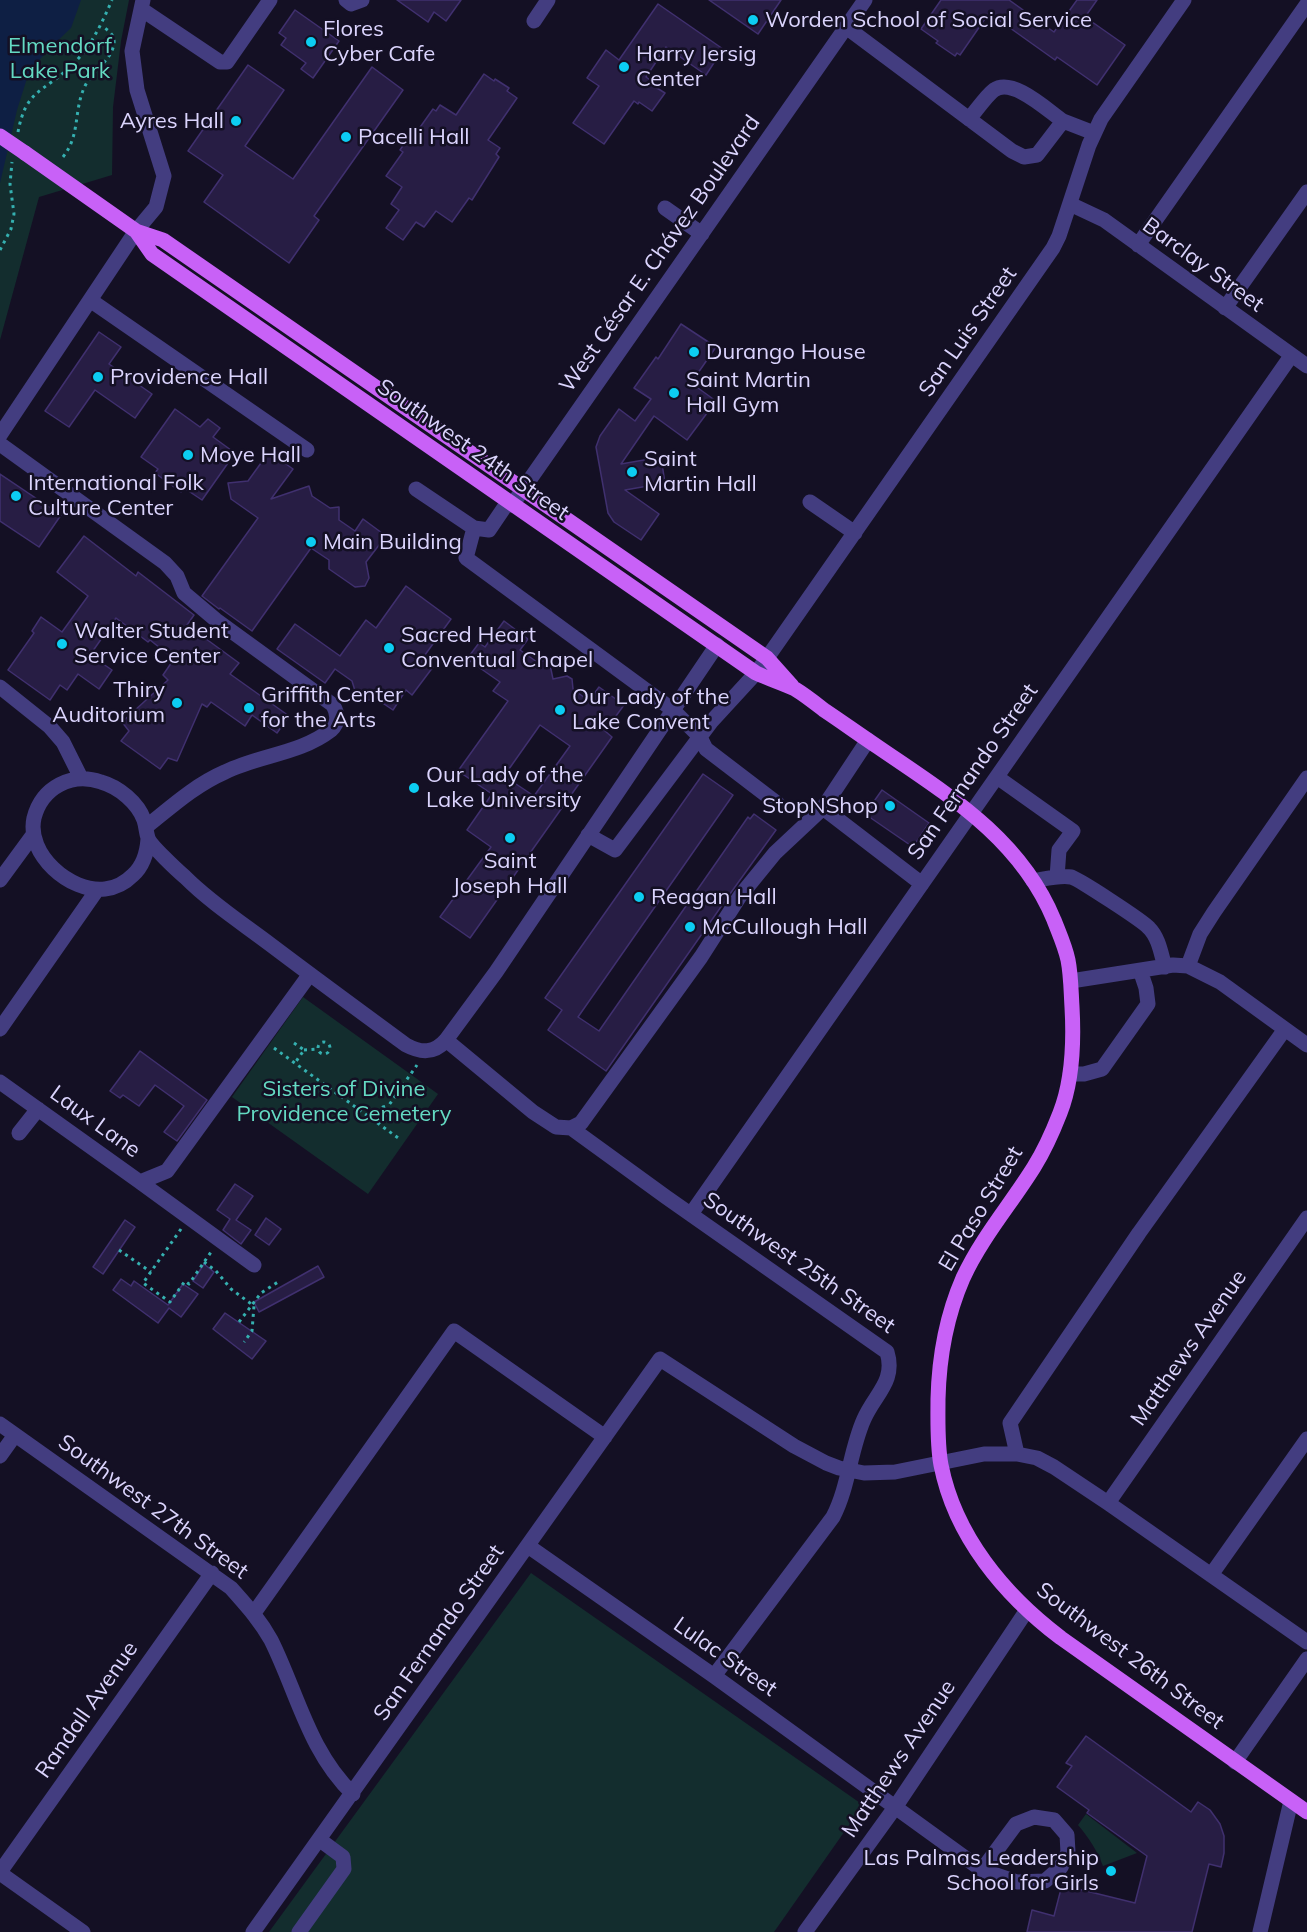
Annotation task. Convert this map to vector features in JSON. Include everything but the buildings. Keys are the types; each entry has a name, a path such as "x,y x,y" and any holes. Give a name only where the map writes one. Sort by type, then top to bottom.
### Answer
{"main road":[{"name":"Southwest 24th Street","path":"0,136 18,152 136,231 163,240 767,658 796,690"},
{"name":"Southwest 24th Street","path":"136,231 152,254 756,673 796,690 972,813 1011,852 1033,881 1048,907 1059,934 1067,958 1071,981"},
{"name":"El Paso Street","path":"940,1463 939,1379 942,1347 949,1316 964,1276 985,1238 1035,1166 1060,1112 1070,1074 1073,1036 1071,981"},
{"name":"Southwest 26th Street","path":"940,1463 951,1504 969,1538 997,1578 1027,1610 1060,1638 1307,1812"}],"street":[{"path":"0,435 136,231 156,207 164,176 137,90 132,51 142,5 220,62 227,62 270,0"},
{"path":"346,0 351,4 362,0"},
{"path":"534,21 549,0"},
{"name":"West César E. Chávez Boulevard","path":"474,528 489,530 523,489 865,0"},
{"name":"San Luis Street","path":"588,836 615,850 711,722 767,658 1053,248 1101,119 1184,0"},
{"path":"1138,245 1307,4"},
{"path":"846,27 1012,151 1024,157 1037,155 1063,121"},
{"path":"969,119 994,90 1003,87 1020,90 1063,121 1094,133"},
{"path":"1225,308 1307,192"},
{"name":"Barclay Street","path":"1070,204 1104,220 1307,366"},
{"path":"665,208 702,234"},
{"path":"90,300 307,450"},
{"name":"San Fernando Street","path":"691,1214 1291,356"},
{"path":"0,444 165,563 177,576 184,594 333,705 337,711 338,718 334,726 312,742 224,772 180,799 147,833"},
{"path":"416,489 474,528 466,558 673,710 700,737 706,749 778,804"},
{"path":"810,502 855,533"},
{"path":"147,833 186,878 216,904 406,1046 422,1052 437,1049 496,972 717,645"},
{"path":"0,687 50,727 63,742 81,778"},
{"path":"576,1132 701,957 740,896 775,853 823,808 868,740"},
{"path":"997,777 1073,831 1059,850 1057,878"},
{"path":"81,778 101,782 126,796 141,813 147,833 144,860 136,872 120,885 97,890 83,887 63,877 47,862 38,849 33,835 34,819 40,803 52,789 65,782 81,778"},
{"path":"1188,966 1200,934 1307,778"},
{"path":"823,808 922,885"},
{"path":"0,880 33,835"},
{"path":"1033,881 1073,877 1149,927 1156,939 1165,967"},
{"path":"0,1029 97,890"},
{"path":"1071,981 1140,970 1188,966 1220,982 1307,1045"},
{"path":"1070,1074 1084,1074 1102,1069 1148,1004 1140,970"},
{"path":"262,1041 310,974"},
{"path":"1017,1454 1010,1423 1139,1233 1285,1029"},
{"name":"Southwest 25th Street","path":"446,1040 533,1112 556,1127 576,1132 887,1352 890,1367 888,1379 864,1419 849,1470"},
{"name":"Laux Lane","path":"0,1082 140,1182 167,1171 262,1041"},
{"path":"20,1133 38,1109"},
{"path":"140,1182 254,1265"},
{"name":"Matthews Avenue","path":"1108,1503 1307,1218"},
{"path":"254,1613 454,1331 605,1437"},
{"name":"San Fernando Street","path":"254,1932 660,1359 794,1446 826,1463 849,1470"},
{"name":"Southwest 27th Street","path":"0,1424 231,1588 254,1613 272,1641 312,1737 327,1762 353,1794"},
{"path":"0,1456 15,1435"},
{"path":"1211,1575 1307,1439"},
{"path":"714,1676 833,1516 840,1503 849,1470 864,1473 896,1472 984,1454 1017,1454 1037,1458 1054,1467 1307,1642"},
{"name":"Lulac Street","path":"528,1546 714,1676 982,1870 1017,1882 1046,1881 1061,1867 1068,1852 1066,1835 1053,1820 1034,1817 1016,1824 982,1870"},
{"name":"Randall Avenue","path":"0,1873 212,1573"},
{"name":"Matthews Avenue","path":"805,1932 896,1806 1027,1610"},
{"path":"1235,1762 1307,1659"},
{"path":"1260,1932 1291,1801"},
{"path":"299,1932 344,1869 343,1857 320,1840"},
{"path":"0,1873 83,1932"}],"path":[{"path":"0,250 11,229 14,214 10,184 18,152 21,115 28,101 70,67 93,41 112,0"},
{"path":"63,157 74,140 81,96 85,86 113,48 115,40 113,35 101,25"},
{"path":"262,1041 401,1140"},
{"path":"324,1042 331,1047 326,1055 318,1049 319,1045 324,1042"},
{"path":"294,1043 304,1050 318,1049"},
{"path":"295,1063 304,1050"},
{"path":"379,1124 388,1112 389,1105 427,1051"},
{"path":"374,1119 383,1107 389,1105"},
{"path":"189,1218 143,1283 170,1302 185,1281 189,1284 219,1240"},
{"path":"119,1250 151,1272"},
{"path":"204,1262 216,1271 231,1289 254,1306 252,1331 244,1342"},
{"path":"239,1322 261,1293 278,1282"}],"green space":[{"name":"Elmendorf Lake Park","path":"0,0 129,0 121,41 113,107 112,175 39,197 0,340"},
{"name":"Sisters of Divine Providence Cemetery","path":"303,997 438,1094 368,1194 232,1097"},
{"path":"531,1573 863,1805 774,1932 269,1932"},
{"path":"1086,1814 1137,1853 1103,1866 1092,1844 1078,1825"}],"water":[{"path":"0,0 81,0 71,28 29,72 17,110 0,183"}],"place":[{"name":"Worden School of Social Service","path":"753,20"},
{"name":"Flores Cyber Cafe","path":"311,42"},
{"name":"Harry Jersig Center","path":"624,67"},
{"name":"Ayres Hall","path":"236,121"},
{"name":"Pacelli Hall","path":"346,137"},
{"name":"Durango House","path":"694,352"},
{"name":"Providence Hall","path":"98,377"},
{"name":"Saint Martin Hall Gym","path":"674,393"},
{"name":"Moye Hall","path":"188,455"},
{"name":"Saint Martin Hall","path":"632,472"},
{"name":"International Folk Culture Center","path":"16,496"},
{"name":"Main Building","path":"311,542"},
{"name":"Walter Student Service Center","path":"62,644"},
{"name":"Sacred Heart Conventual Chapel","path":"389,648"},
{"name":"Thiry Auditorium","path":"177,703"},
{"name":"Griffith Center for the Arts","path":"249,708"},
{"name":"Our Lady of the Lake Convent","path":"560,710"},
{"name":"Our Lady of the Lake University","path":"414,788"},
{"name":"StopNShop","path":"890,806"},
{"name":"Saint Joseph Hall","path":"510,838"},
{"name":"Reagan Hall","path":"639,897"},
{"name":"McCullough Hall","path":"690,927"},
{"name":"Las Palmas Leadership School for Girls","path":"1111,1871"}]}
